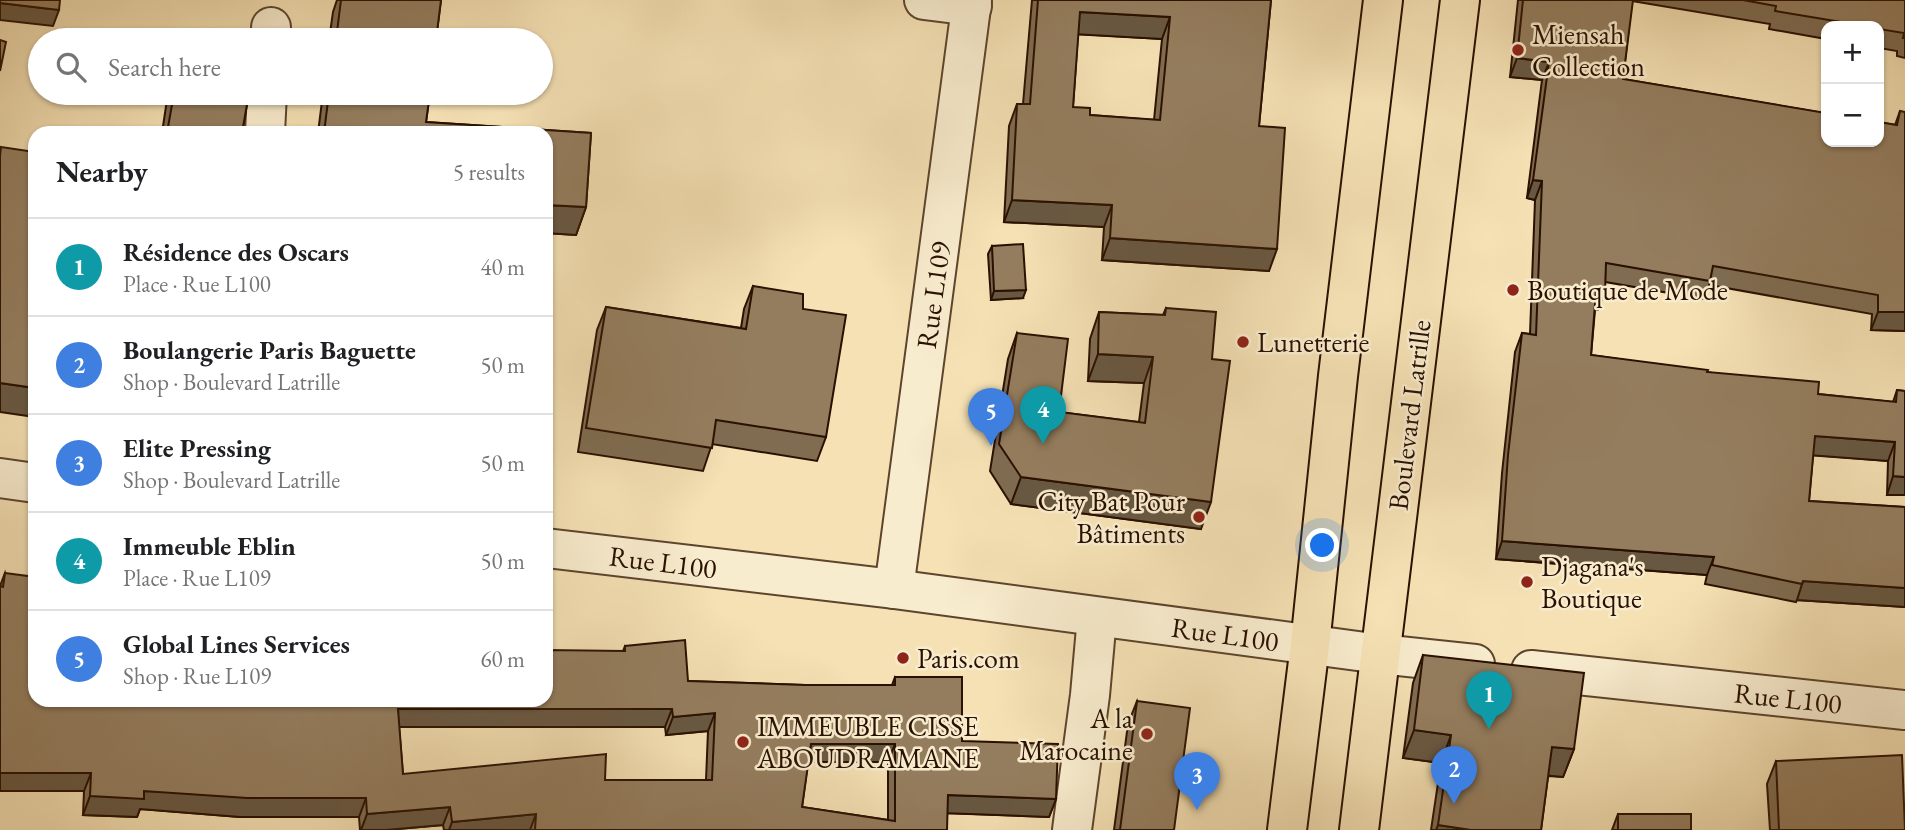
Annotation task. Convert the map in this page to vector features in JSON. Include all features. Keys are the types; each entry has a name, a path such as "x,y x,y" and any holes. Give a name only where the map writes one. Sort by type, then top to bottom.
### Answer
{"main road":[{"path":"1287,830 1383,0"},
{"name":"Boulevard Latrille","path":"1359,830 1460,0"}],"street":[{"path":"924,0 972,3"},
{"name":"Rue L109","path":"894,589 972,3"},
{"path":"265,126 266,105"},
{"path":"0,478 28,482"},
{"name":"Rue L100","path":"553,549 894,589 1380,654 1905,710"},
{"path":"1072,830 1090,695 1097,617"}],"building":[{"path":"0,0 60,0 59,10 0,3"},
{"path":"341,0 441,0 438,28 338,28"},
{"path":"1038,0 1271,0 1259,126 1285,128 1277,249 1110,238 1112,205 1012,200 1017,104 1030,104","holes":["1080,12 1170,17 1160,120 1090,115 1090,108 1073,107"]},
{"path":"1523,0 1633,0 1623,79 1821,112 1821,147 1884,147 1884,123 1897,125 1900,111 1905,112 1905,312 1878,312 1878,295 1713,266 1710,281 1606,263 1605,292 1596,292 1591,355 1708,370 1707,372 1819,382 1818,394 1896,402 1897,390 1905,391 1905,477 1893,476 1895,442 1815,436 1809,501 1905,507 1905,588 1803,581 1802,584 1712,565 1714,557 1502,541 1508,455 1522,333 1536,335 1542,181 1533,180 1549,62 1517,58"},
{"path":"1743,0 1905,0 1905,38 1904,33 1884,30 1884,21 1835,21 1775,11 1776,6"},
{"path":"0,40 6,42 0,71"},
{"path":"172,105 247,105 243,126 168,126"},
{"path":"328,105 428,105 426,122 486,126 325,126"},
{"path":"553,130 591,133 586,207 553,205"},
{"path":"1,147 28,151 28,387 0,383"},
{"path":"1023,244 1026,290 994,291 992,246"},
{"path":"753,286 803,294 803,309 846,315 826,437 716,420 712,448 586,428 606,307 746,329"},
{"path":"1166,308 1216,312 1212,359 1230,361 1211,502 1021,477 999,444 1017,333 1068,339 1059,412 1145,423 1153,357 1098,354 1099,312 1165,315"},
{"path":"5,573 28,576 28,707 553,707 553,650 625,651 625,646 685,640 688,681 895,685 895,677 962,677 962,741 1058,744 1056,799 948,795 947,830 535,830 536,814 452,822 450,807 367,814 366,798 247,798 144,791 144,799 90,796 91,773 0,773 0,586 3,587","holes":["398,709 672,709 673,717 715,713 712,780 605,780 606,754 403,774","811,744 895,744 895,821 802,807"]},
{"path":"1423,655 1584,673 1574,749 1552,747 1541,830 1471,830 1438,825 1451,735 1414,730"},
{"path":"1137,701 1190,708 1174,830 1120,830"},
{"path":"1902,755 1905,830 1779,830 1776,761"},
{"path":"1618,814 1691,814 1691,830 1618,830"}],"place":[{"name":"Miensah Collection","path":"1518,50"},
{"name":"Boutique de Mode","path":"1513,290"},
{"name":"Lunetterie","path":"1243,342"},
{"name":"Immeuble Eblin","path":"1043,444"},
{"name":"Global Lines Services","path":"991,446"},
{"name":"City Bat Pour Bâtiments","path":"1199,517"},
{"name":"Djagana's Boutique","path":"1527,582"},
{"name":"Paris.com","path":"903,658"},
{"name":"Résidence des Oscars","path":"1489,729"},
{"name":"A la Marocaine","path":"1147,734"},
{"name":"IMMEUBLE CISSE ABOUDRAMANE","path":"743,742"},
{"name":"Boulangerie Paris Baguette","path":"1454,804"},
{"name":"Elite Pressing","path":"1197,810"}]}
